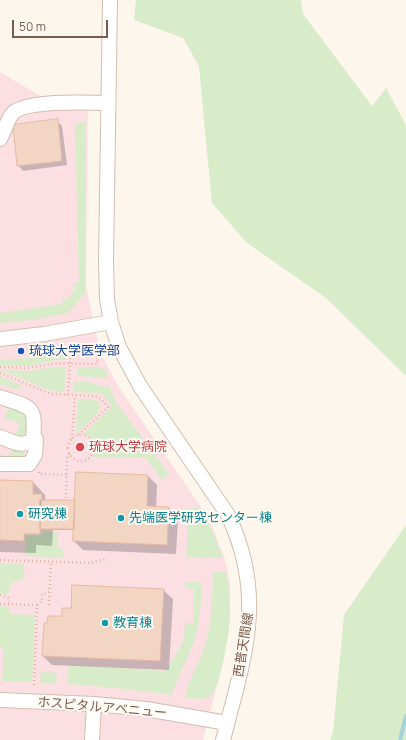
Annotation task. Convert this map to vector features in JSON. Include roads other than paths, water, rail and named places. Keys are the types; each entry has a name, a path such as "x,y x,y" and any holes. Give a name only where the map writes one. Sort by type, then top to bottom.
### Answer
{"street":[{"name":"西普天間線","path":"110,0 106,260 107,299 111,322 119,346 140,386 228,515 238,535 244,554 250,594 248,634 239,681 223,740"},
{"path":"0,139 12,114 24,107 42,103 108,103"},
{"path":"0,339 44,334 111,322"},
{"path":"0,397 28,406 34,415 33,440 27,444 21,445 0,437"},
{"path":"0,464 29,464 35,455 36,439 33,436"},
{"name":"ホスピタルアベニュー","path":"0,700 94,704 146,709 227,723"},
{"path":"92,740 94,704"}],"waterway":[{"path":"400,740 406,716"}],"place":[{"name":"琉球大学医学部","path":"21,351"},
{"name":"琉球大学病院","path":"80,447"},
{"name":"研究棟","path":"20,514"},
{"name":"先端医学研究センター棟","path":"121,518"},
{"name":"教育棟","path":"105,623"}]}
